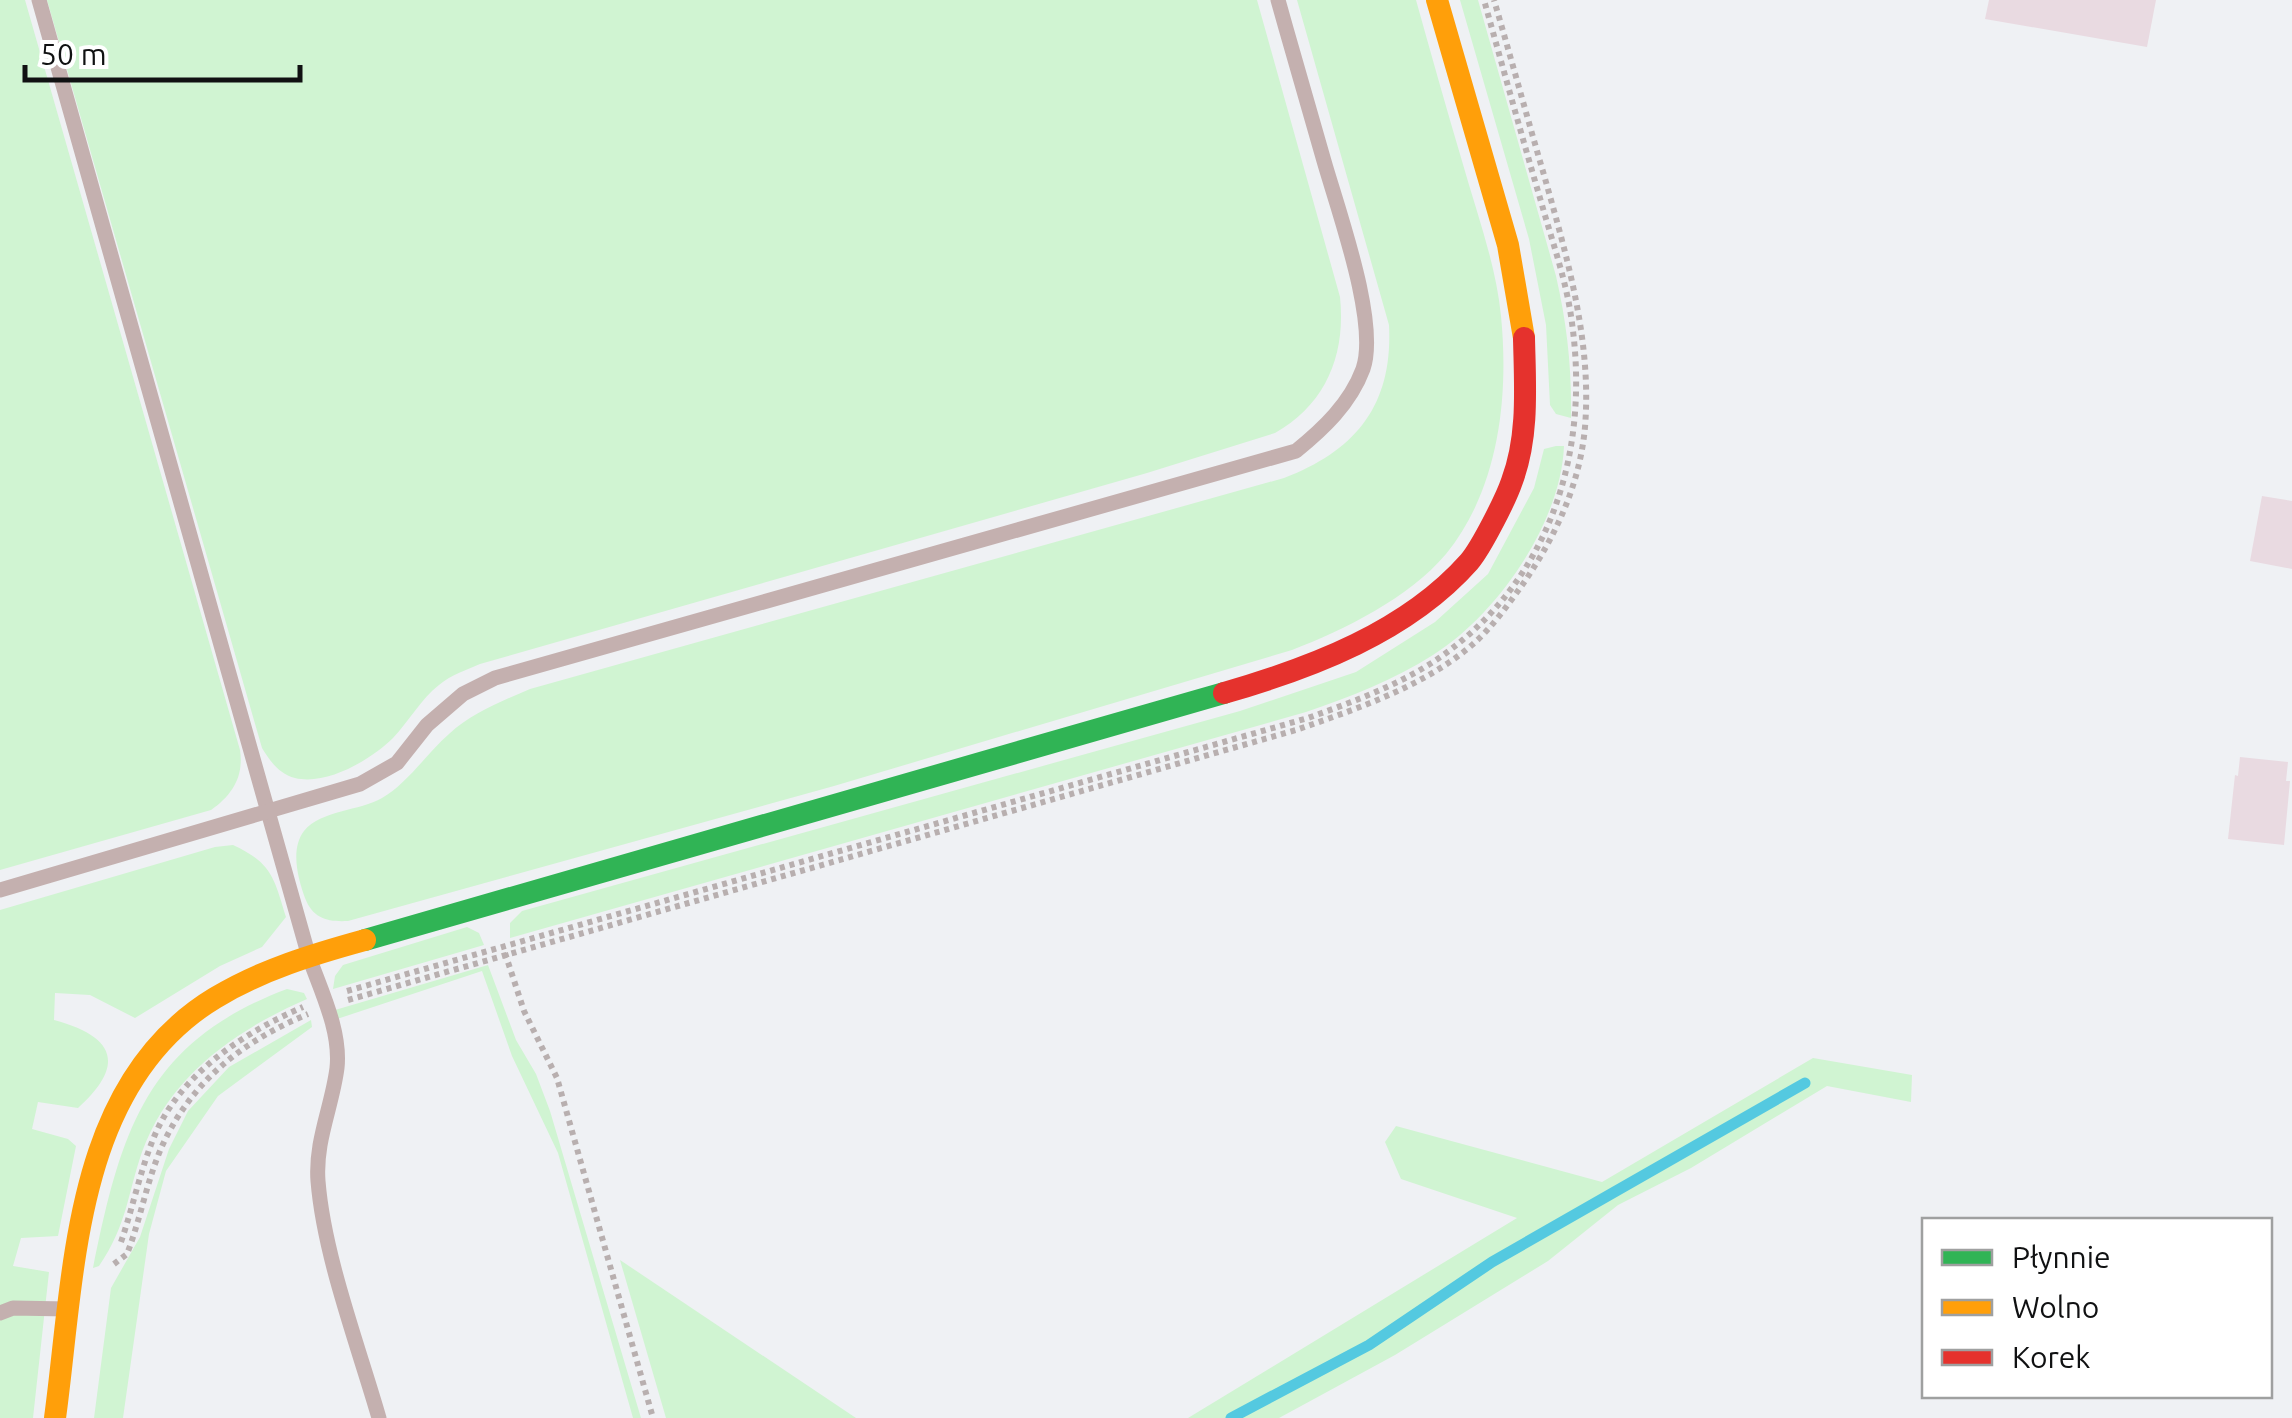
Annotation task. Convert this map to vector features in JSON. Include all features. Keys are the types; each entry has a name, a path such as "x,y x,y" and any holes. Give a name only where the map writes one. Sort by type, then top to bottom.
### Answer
{"street":[{"path":"55,1418 98,1160 115,1107 136,1070 158,1044 204,1004 261,975 309,957 1234,690 1346,652 1421,604 1471,560 1513,480 1526,412 1524,328 1508,245 1437,0"}],"lane":[{"path":"39,0 309,957 331,1021 337,1066 318,1149 318,1183 330,1245 379,1418"},
{"path":"0,890 360,784 396,763 427,725 463,694 495,678 1265,462 1296,450 1326,428 1364,368 1366,333 1340,218 1278,0"},
{"path":"0,1312 13,1308 71,1309"}],"path":[{"path":"488,905 524,1011 558,1078 652,1418"}],"green space":[{"path":"0,0 25,0 241,760 235,784 211,810 0,870"},
{"path":"47,0 1257,0 1340,297 1336,358 1320,393 1308,408 1275,433 480,664 439,685 393,738 361,762 321,778 295,778 280,770 262,748"},
{"path":"1297,0 1416,0 1495,277 1503,347 1496,441 1478,501 1464,528 1431,570 1375,611 1292,650 834,786 348,921 328,920 312,911 302,890 297,864 297,846 304,831 320,819 382,798 458,727 498,703 530,689 1284,478 1310,467 1350,438 1377,401 1385,378 1389,325"},
{"path":"1460,0 1478,0 1556,276 1568,347 1571,418 1556,414 1550,405 1546,325 1529,239"},
{"path":"1564,446 1551,506 1538,535 1502,592 1457,638 1387,680 1306,712 510,938 510,923 522,911 1240,711 1356,672 1435,622 1488,574 1534,488 1544,449"},
{"path":"233,845 256,858 270,873 286,917 262,947 220,966 135,1018 90,995 55,993 54,1020 90,1034 101,1043 108,1065 103,1078 78,1108 38,1102 32,1129 68,1139 76,1146 58,1236 21,1238 13,1266 49,1272 33,1418 0,1418 0,910"},
{"path":"467,927 479,933 484,945 333,989 335,976 343,965"},
{"path":"488,965 516,1040 536,1074 550,1111 641,1418 633,1418 558,1153 512,1056 482,971 337,1019 335,1010"},
{"path":"287,989 304,993 307,999 231,1041 208,1058 170,1100 142,1152 115,1237 99,1266 93,1268 115,1174 148,1097 171,1064 201,1036 239,1011"},
{"path":"311,1020 312,1027 218,1096 166,1171 149,1234 123,1418 94,1418 111,1288 140,1237 169,1149 188,1111 229,1067"},
{"path":"1813,1058 1912,1075 1911,1102 1827,1086 1691,1168 1618,1205 1548,1261 1395,1355 1279,1418 1188,1418 1517,1218 1401,1179 1385,1142 1396,1126 1602,1182"},
{"path":"620,1260 856,1418 666,1418"}],"building":[{"path":"1989,0 2156,0 2147,47 1985,19"},
{"path":"2262,496 2292,501 2292,569 2250,561"},
{"path":"2240,757 2288,762 2284,845 2228,839"}],"waterway":[{"path":"1231,1418 1369,1345 1492,1262 1805,1083"}],"traffic: fast":[{"path":"365,940 1224,693"}],"traffic: slow":[{"path":"1437,0 1508,245 1524,338"},
{"path":"55,1418 68,1302 89,1185 107,1130 133,1079 168,1035 215,998 269,971 365,940"}],"traffic: jam":[{"path":"1224,693 1323,659 1387,628 1444,587 1469,562 1499,511 1517,464 1525,410 1524,338"}]}
